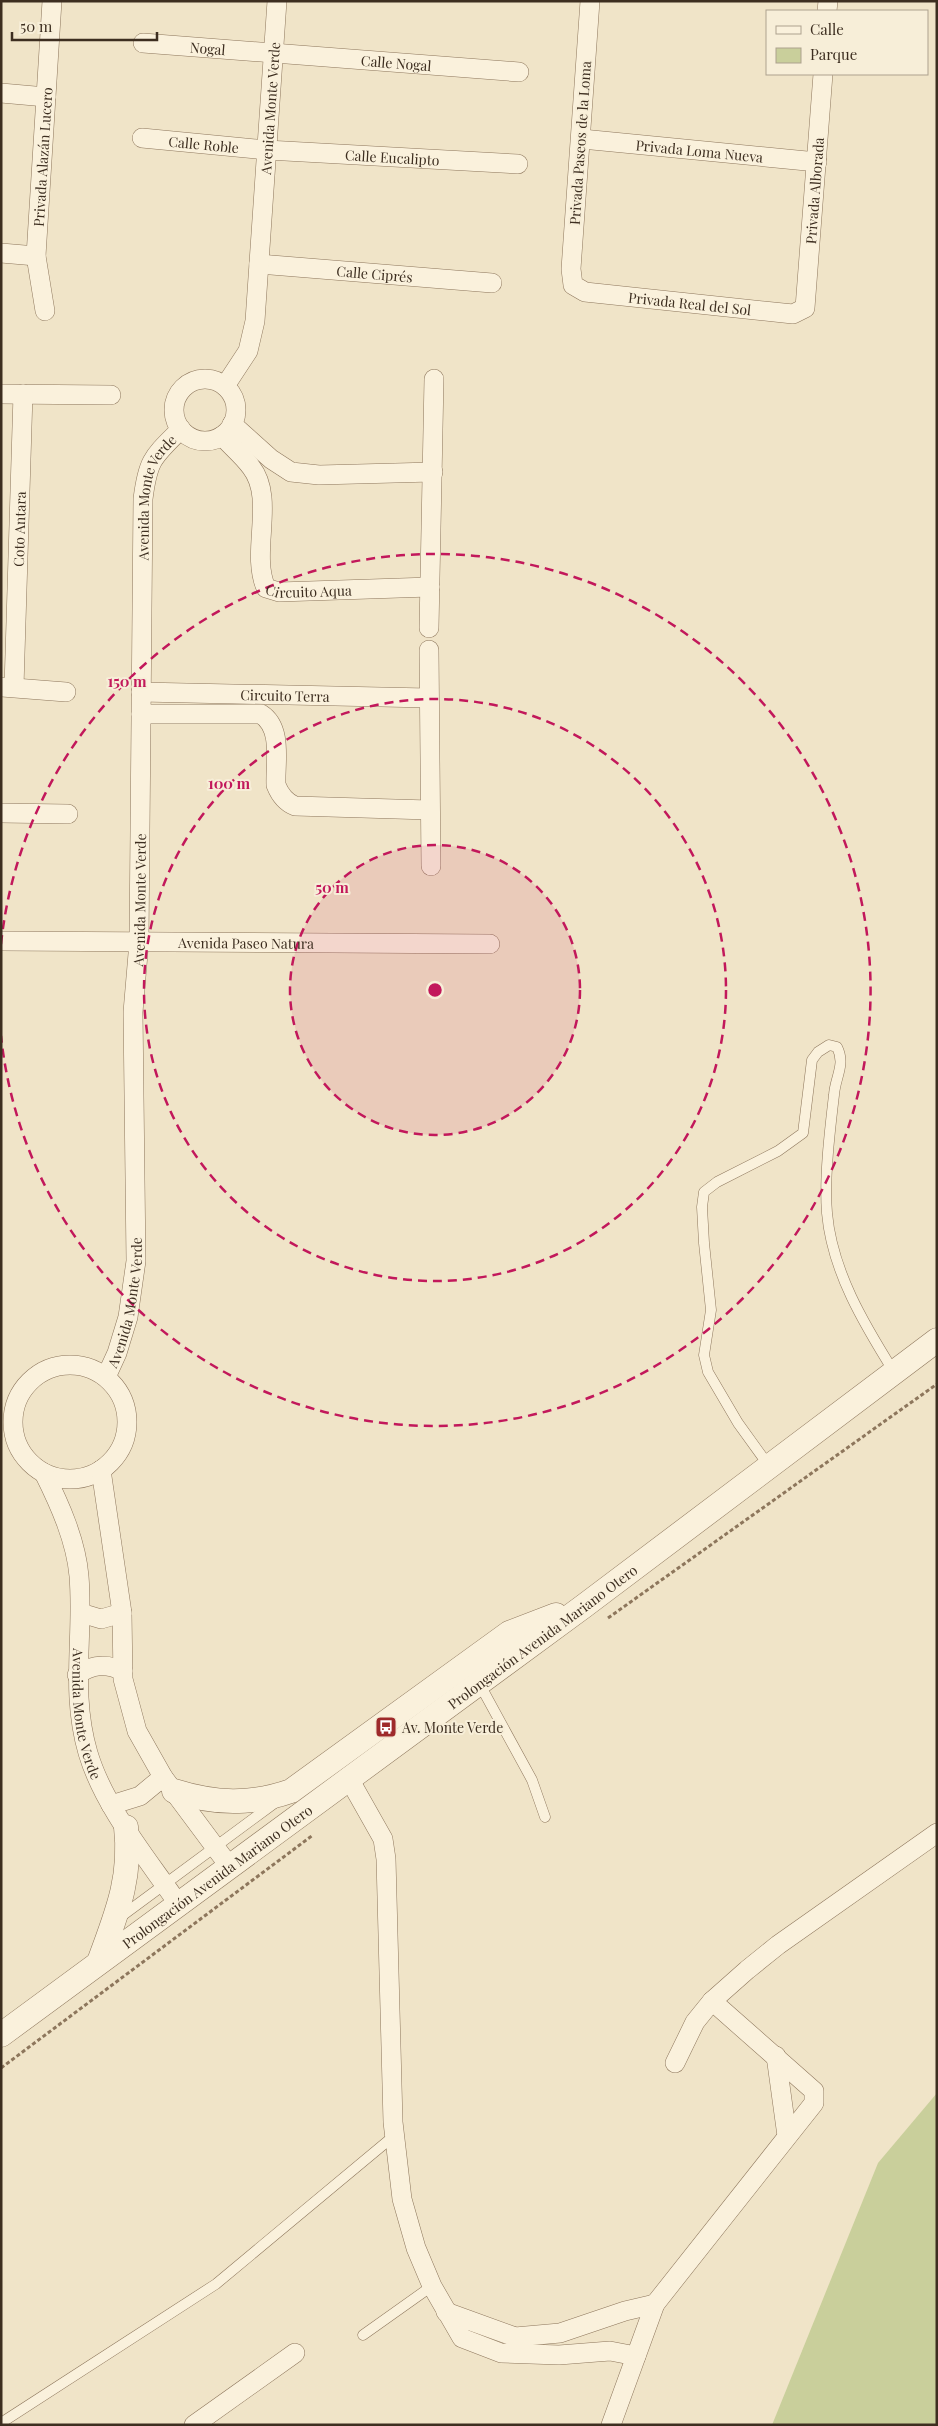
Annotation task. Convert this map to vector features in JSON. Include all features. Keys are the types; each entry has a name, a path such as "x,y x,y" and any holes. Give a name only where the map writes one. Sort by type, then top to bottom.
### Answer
{"street":[{"name":"Privada Alazán Lucero","path":"45,311 36,256 52,1"},
{"name":"Avenida Monte Verde","path":"225,386 248,351 255,321 278,1"},
{"name":"Privada Paseos de la Loma","path":"573,285 571,269 582,139 590,1"},
{"name":"Nogal","path":"143,43 273,53"},
{"name":"Calle Nogal","path":"273,53 520,72"},
{"name":"Privada Alborada","path":"805,308 823,75"},
{"path":"1,93 46,97"},
{"name":"Calle Roble","path":"142,138 267,150"},
{"name":"Privada Loma Nueva","path":"582,139 817,162"},
{"name":"Calle Eucalipto","path":"267,150 518,164"},
{"path":"1,253 36,256"},
{"name":"Calle Ciprés","path":"259,264 492,283"},
{"name":"Privada Real del Sol","path":"573,285 585,292 792,314 805,308"},
{"path":"207,379 225,386 235,402 236,412 227,430 204,441 194,439 181,429 175,418 174,408 182,391 197,380 207,379"},
{"path":"429,628 434,379"},
{"path":"1,394 111,395"},
{"name":"Coto Antara","path":"23,394 8,687 66,692"},
{"name":"Avenida Monte Verde","path":"106,1377 117,1353 128,1317 136,1261 133,1012 139,942 142,499 146,470 157,452 181,429"},
{"path":"227,430 291,472 319,475 433,472"},
{"name":"Circuito Aqua","path":"227,430 252,468 262,498 260,576 266,588 278,592 430,587"},
{"path":"430,650 428,698 431,866"},
{"name":"Circuito Terra","path":"141,692 428,698"},
{"path":"140,714 261,714 274,728 276,785 278,792 295,806 429,810"},
{"path":"1,813 68,814"},
{"name":"Avenida Paseo Natura","path":"1,940 490,944"},
{"name":"Prolongación Avenida Mariano Otero","path":"1,2035 179,1905 348,1777 584,1606 937,1340"},
{"path":"75,1365 96,1371 106,1377 121,1396 126,1407 127,1425 124,1442 118,1453 102,1470 84,1478 55,1477 44,1473 27,1459 18,1445 8,1404 42,1372 53,1368 75,1365"},
{"path":"102,1470 122,1613 123,1671 128,1703 137,1731 169,1784 230,1867"},
{"name":"Avenida Monte Verde","path":"44,1473 59,1504 79,1575 81,1613 77,1675 80,1713 87,1752 98,1784 179,1905"},
{"path":"169,1784 194,1798 235,1802 269,1798 291,1791 509,1633 584,1606"},
{"path":"81,1613 101,1619 122,1613"},
{"path":"77,1675 84,1670 100,1665 123,1671"},
{"path":"348,1777 383,1839 395,2135 402,2199 416,2248 432,2286 462,2338 501,2353 559,2355 610,2351 636,2356"},
{"path":"111,1805 169,1784"},
{"path":"99,1962 120,1906 127,1874 126,1827"},
{"path":"674,2063 695,2022 712,2002 778,1945 937,1833"},
{"path":"611,2425 655,2304 814,2103 814,2091 712,2002"},
{"path":"776,2056 787,2136"},
{"path":"446,2312 515,2337 560,2333 625,2311 655,2304"},
{"path":"194,2425 296,2354"}],"lane":[{"path":"769,1466 738,1422 708,1372 704,1355 711,1310 704,1243 702,1207 704,1192 717,1182 778,1151 803,1133 812,1060 818,1052 829,1045 837,1047 842,1062 834,1092 826,1212 835,1254 866,1327 894,1372"},
{"path":"478,1682 532,1780 546,1817"},
{"path":"114,1922 291,1791"},
{"path":"1,2423 216,2284 395,2135"},
{"path":"363,2335 432,2286"}],"path":[{"path":"603,1621 937,1384"},
{"path":"1,2068 319,1830"}],"green space":[{"path":"937,2093 937,2425 772,2425 878,2163"}],"place":[{"name":"Av. Monte Verde","path":"386,1727"}]}
